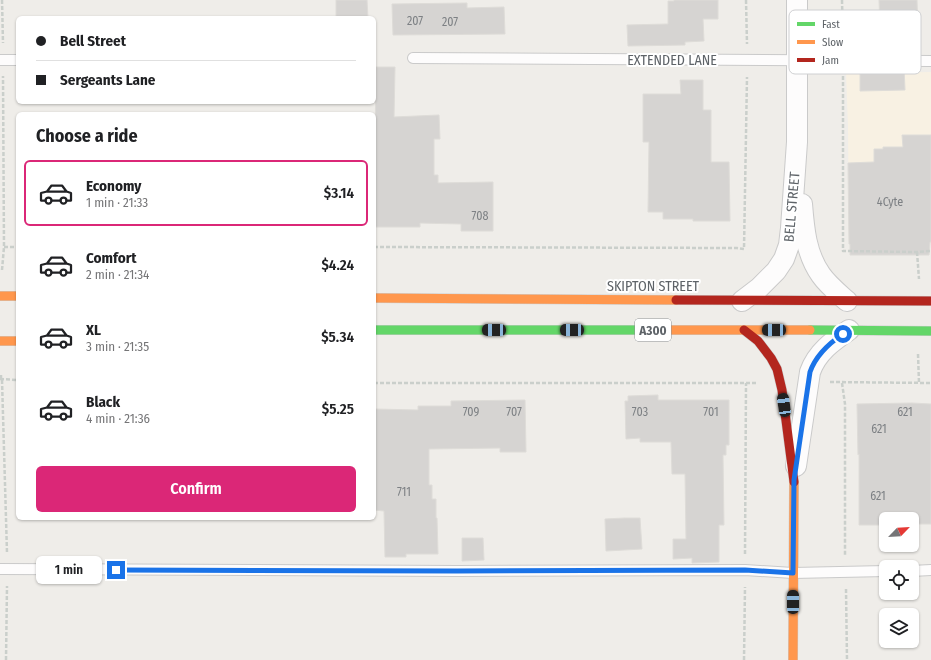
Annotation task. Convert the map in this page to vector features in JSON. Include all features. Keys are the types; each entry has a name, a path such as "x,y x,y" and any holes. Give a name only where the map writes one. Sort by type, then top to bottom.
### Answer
{"main road":[{"path":"0,296 16,296"},
{"name":"SKIPTON STREET","path":"376,298 847,302 931,301"},
{"name":"A300","path":"376,330 931,331"},
{"path":"744,330 758,341 771,358 777,369 780,382 794,480 793,660"},
{"path":"0,341 16,341"}],"street":[{"name":"BELL STREET","path":"796,0 796,10"},
{"name":"BELL STREET","path":"742,301 772,276 787,252 791,228 797,142 797,74"},
{"name":"BELL STREET","path":"797,142 808,249 821,275 847,302"},
{"path":"794,480 808,382 812,366 829,344 849,330"}],"lane":[{"name":"EXTENDED LANE","path":"413,58 789,60"},
{"path":"2,60 16,60"},
{"name":"EXTENDED LANE","path":"921,61 931,61"},
{"path":"4,569 457,571 745,570 793,573 879,571"},
{"path":"919,571 931,570"}],"path":[{"path":"1,267 4,247 2,0"},
{"path":"376,247 744,249 748,60 746,0"},
{"path":"842,0 842,10"},
{"path":"843,74 843,251 931,251"},
{"path":"4,247 16,247"},
{"path":"917,252 919,282"},
{"path":"918,348 919,383"},
{"path":"1,375 6,660"},
{"path":"1,379 16,380"},
{"path":"376,382 780,382"},
{"path":"808,382 931,383"},
{"path":"744,660 746,383"},
{"path":"842,383 844,404 847,660"}],"shaded area":[{"path":"921,72 931,72 931,243 849,244 846,74 921,74"}],"building":[{"path":"336,0 367,0 368,16 336,16"},
{"path":"718,0 718,19 703,19 704,41 685,42 685,45 628,46 627,25 668,24 668,1"},
{"path":"879,0 917,0 917,10 879,10"},
{"path":"467,3 467,8 504,7 505,34 393,35 392,4"},
{"path":"376,67 395,67 394,117 439,115 440,139 434,139 434,175 438,175 438,183 493,182 493,231 461,231 461,224 420,223 420,227 376,227"},
{"path":"860,74 904,74 905,90 860,91"},
{"path":"680,80 703,80 703,110 711,110 711,162 729,162 730,221 663,219 663,212 648,212 649,142 643,142 643,94 681,94"},
{"path":"902,135 931,135 931,242 929,255 850,255 848,163 874,162 874,149 883,149 883,147 903,147"},
{"path":"658,395 658,400 729,400 729,445 726,445 726,455 723,455 724,525 719,525 719,562 692,563 692,558 673,559 673,539 686,539 685,474 672,474 671,442 640,442 640,438 626,439 625,401 628,401 628,396"},
{"path":"525,400 526,452 500,452 500,448 429,449 429,485 432,485 432,499 436,499 438,554 406,554 406,557 385,557 384,511 376,510 376,409 418,410 418,406 451,406 451,401"},
{"path":"857,404 931,404 931,524 919,524 919,512 879,512 879,525 859,525"},
{"path":"640,518 642,549 606,551 605,519"},
{"path":"462,538 483,538 484,560 462,561"}],"traffic: fast":[{"path":"376,330 646,330"},
{"path":"810,330 931,331"}],"traffic: slow":[{"path":"0,296 16,296"},
{"path":"376,298 676,300"},
{"path":"646,330 810,330"},
{"path":"0,341 16,341"},
{"path":"793,660 794,482"}],"traffic: jam":[{"path":"676,300 931,301"},
{"path":"744,330 758,341 771,358 777,369 782,390 794,482"}],"route":[{"path":"116,570 745,570 793,573 794,480 810,372 814,361 824,349 843,334"}]}
